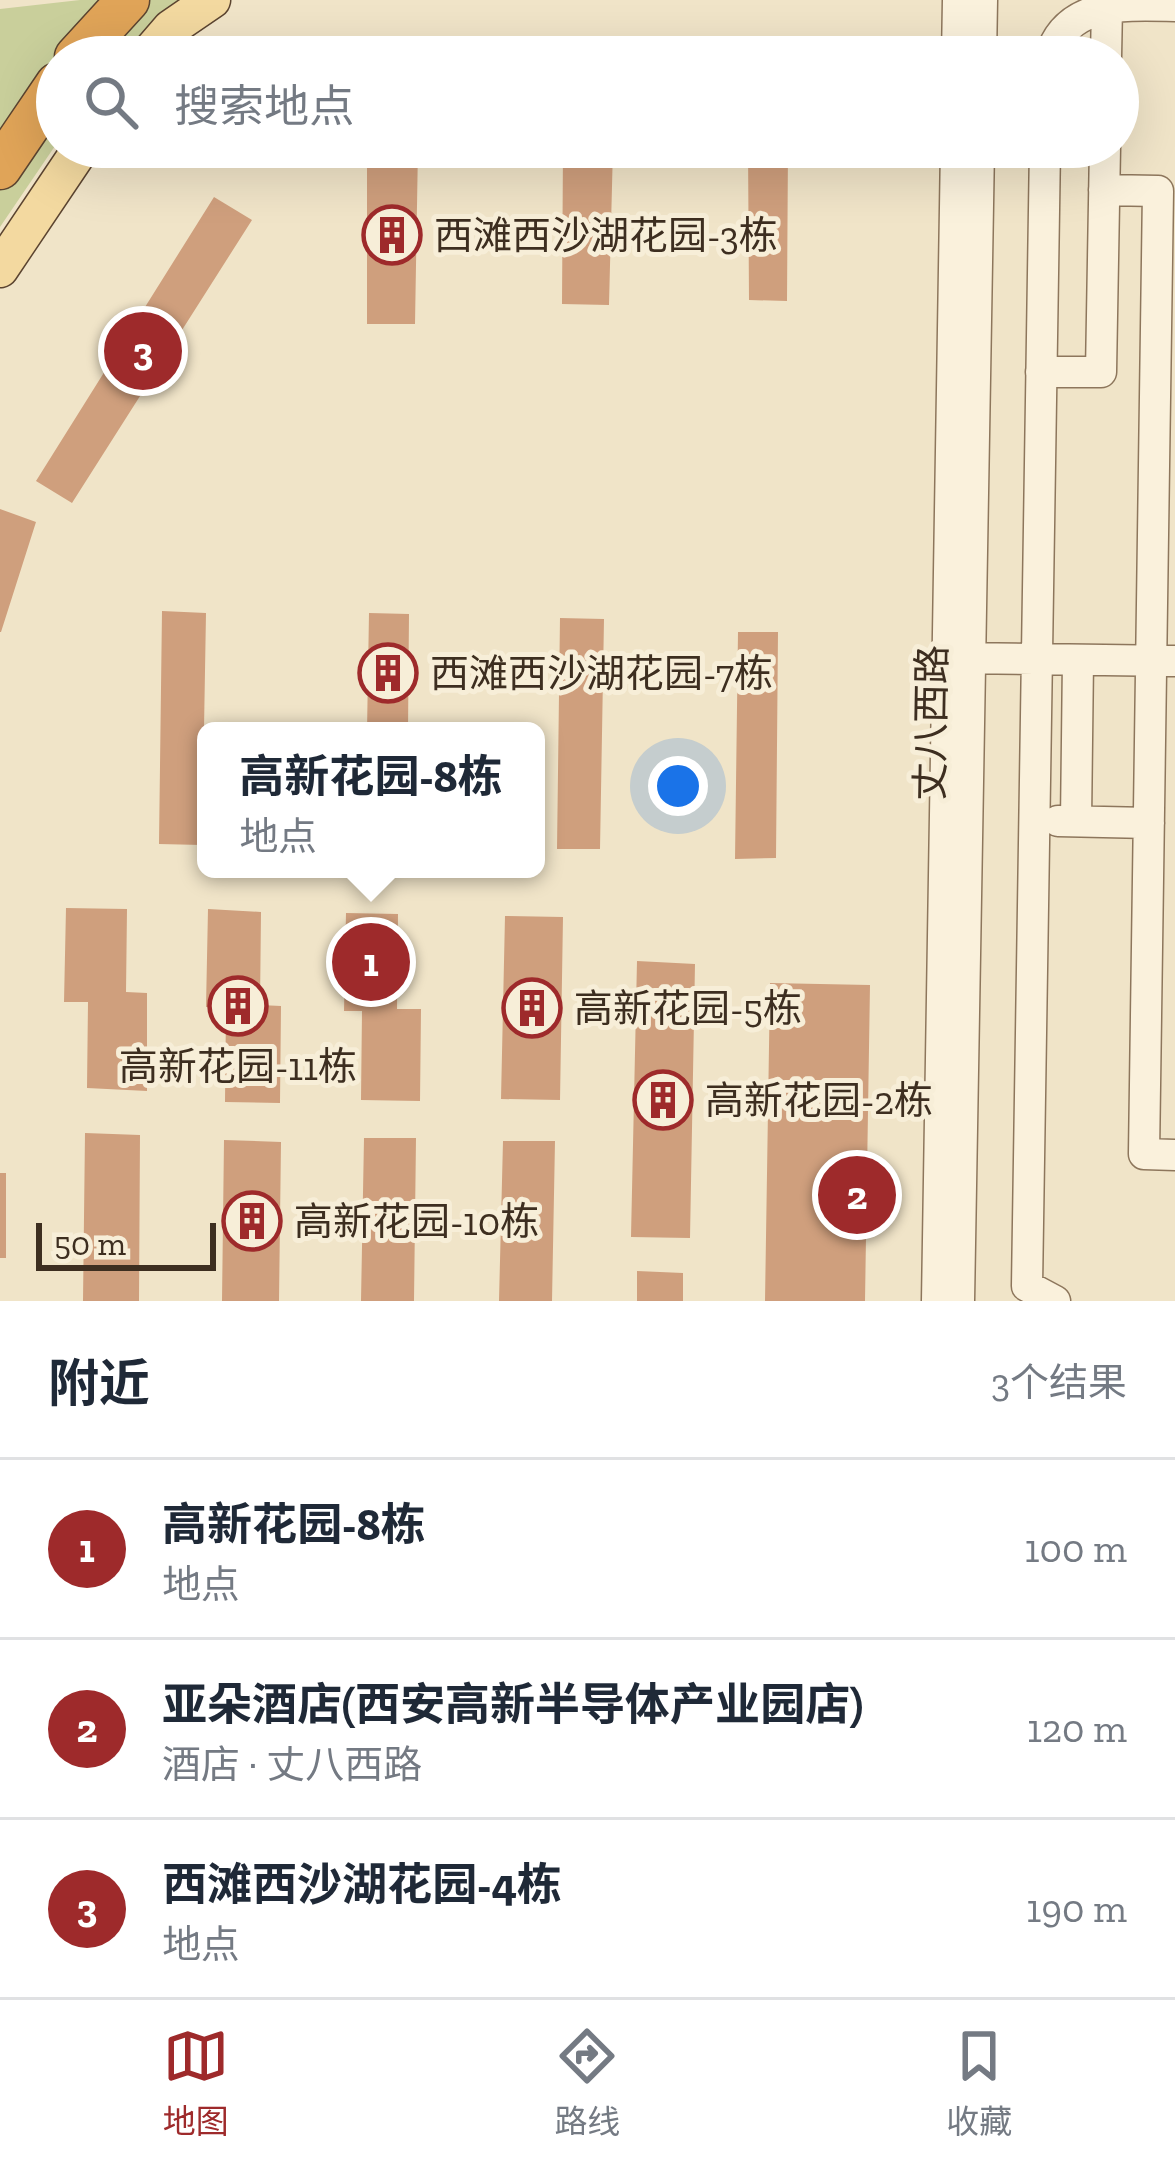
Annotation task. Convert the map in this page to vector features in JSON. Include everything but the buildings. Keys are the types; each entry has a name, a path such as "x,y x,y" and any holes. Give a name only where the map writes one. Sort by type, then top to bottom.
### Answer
{"highway":[{"path":"95,36 128,0"},
{"path":"0,168 36,115"}],"main road":[{"path":"164,36 212,0"},
{"path":"0,269 68,168"}],"street":[{"path":"957,36 958,0"},
{"path":"981,36 982,0"},
{"path":"1063,36 1068,27 1107,6 1175,6"},
{"path":"1106,36 1107,6"},
{"name":"丈八西路","path":"956,168 959,1301"},
{"name":"丈八西路","path":"937,1301 978,168"},
{"path":"1045,168 1028,1286 1055,1301"},
{"path":"1041,372 1100,372 1105,168"},
{"path":"1104,190 1158,191 1163,661 1149,823 1144,1154 1175,1155"},
{"path":"960,658 1163,661"},
{"path":"1076,821 1078,660"},
{"path":"1034,820 1149,823"}],"green space":[{"path":"80,0 180,0 141,36 36,36 36,168 40,168 0,227 0,9"}],"place":[{"name":"西滩西沙湖花园-3栋","path":"392,235"},
{"name":"西滩西沙湖花园-4栋","path":"143,351"},
{"name":"西滩西沙湖花园-7栋","path":"388,673"},
{"name":"高新花园-8栋","path":"371,962"},
{"name":"高新花园-11栋","path":"238,1006"},
{"name":"高新花园-5栋","path":"532,1008"},
{"name":"高新花园-2栋","path":"663,1100"},
{"name":"亚朵酒店(西安高新半导体产业园店)","path":"857,1195"},
{"name":"高新花园-10栋","path":"252,1221"}]}
